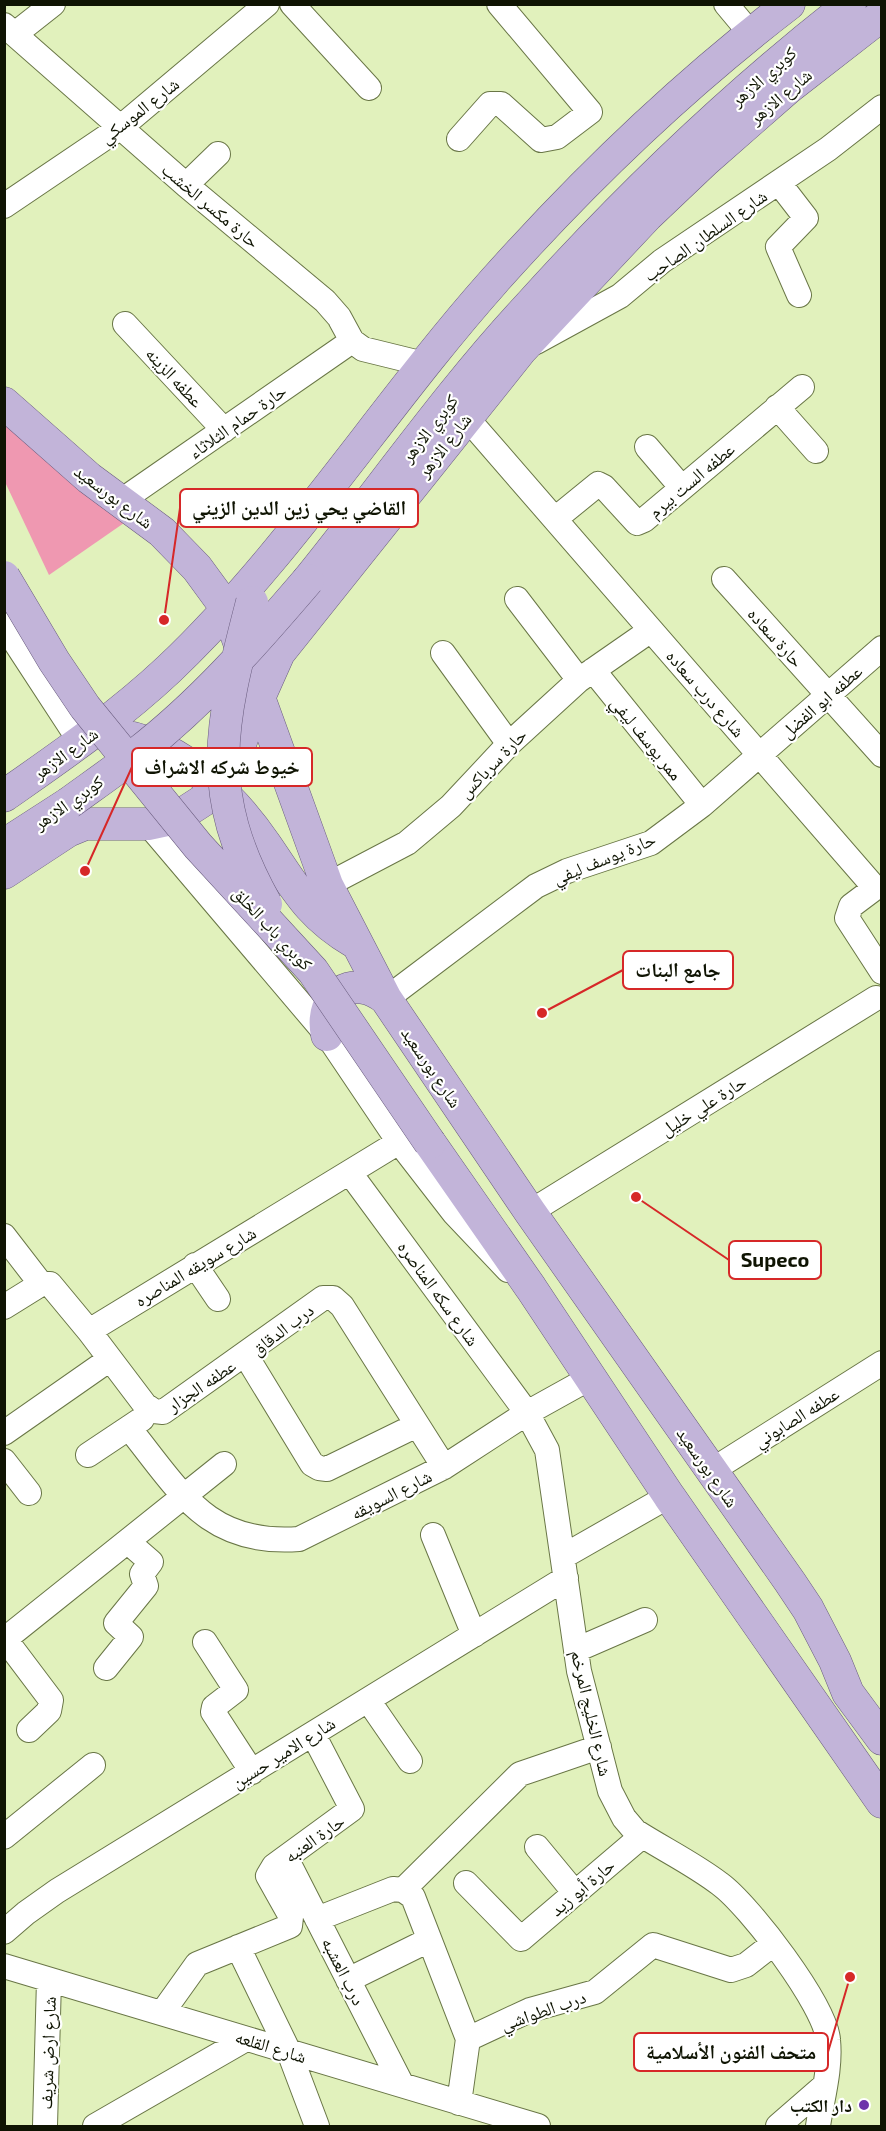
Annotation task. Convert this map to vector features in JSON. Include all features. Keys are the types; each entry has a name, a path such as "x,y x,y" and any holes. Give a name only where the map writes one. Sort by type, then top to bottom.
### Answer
{"main road":[{"path":"313,971 254,881 241,855 226,802 222,737 239,606 265,565 424,364 495,280 599,171 751,33 789,4"},
{"name":"كوبري الازهر","path":"4,822 61,786 124,737 184,684 240,627 292,567 461,351 510,294 614,186 674,129 822,4"},
{"name":"كوبري الازهر","path":"4,845 69,803 137,753 198,699 255,642 308,580 478,365 526,308 684,146 752,85 850,4"},
{"name":"شارع الازهر","path":"4,873 68,831 85,824 148,824 176,818 197,806 218,787 235,759 279,653 520,350 647,216 706,160 787,89 882,15"},
{"name":"شارع بورسعيد","path":"4,403 59,453 142,516 180,549 213,588 239,606 260,697 327,885 354,942 386,999 530,1212 773,1557 808,1610 835,1661 848,1693 882,1739"},
{"name":"كوبري باب الخلق","path":"4,577 31,624 86,707 198,846 313,971 414,1143 531,1288 590,1378"},
{"name":"شارع الازهر","path":"4,796 88,737 239,606"},
{"path":"88,737 128,737 160,748 218,787 265,843 313,913 333,930 354,942"},
{"path":"327,1035 326,1011 331,1000 341,992 352,987 365,987 376,991 386,999"},
{"path":"590,1378 730,1585 882,1802"},
{"path":"730,1585 773,1557"}],"street":[{"path":"18,21 53,4"},
{"name":"شارع الموسكي","path":"4,206 121,127 267,4"},
{"path":"292,4 369,88"},
{"path":"459,139 490,104 501,104 541,140 557,137 590,112 499,4"},
{"path":"726,4 751,33"},
{"name":"حارة مكسر الخشب","path":"18,21 121,127 186,185 325,301 339,317 352,340"},
{"name":"شارع السلطان الصاحب","path":"520,350 620,296 663,261 828,149 882,107"},
{"path":"186,185 218,154"},
{"path":"779,183 806,218 778,247 799,295"},
{"name":"عطفه الزينه","path":"125,324 224,430"},
{"path":"352,340 363,349 424,364"},
{"name":"حارة حمام الثلاثاء","path":"121,501 352,340"},
{"name":"عطفه الست بيرم","path":"555,519 598,484 604,487 638,523 802,387"},
{"path":"777,407 816,452"},
{"name":"شارع درب سعاده","path":"466,417 760,755 878,885 851,906 848,918 882,972"},
{"path":"647,447 682,488"},
{"name":"حارة سعاده","path":"724,579 882,754"},
{"name":"ممر يوسف ليفي","path":"517,599 702,805"},
{"path":"4,625 88,737"},
{"name":"حارة سرباكس","path":"327,885 407,843 451,806 509,744 586,675 651,630"},
{"name":"عطفه ابو الفضل","path":"760,755 882,648"},
{"path":"443,653 509,744"},
{"name":"حارة يوسف ليفي","path":"386,999 536,886 567,871 651,843 702,805 760,755"},
{"path":"148,824 327,1035 414,1143"},
{"name":"حارة علي خليل","path":"530,1212 876,998"},
{"name":"شارع سويقه المناصره","path":"89,1331 350,1173 414,1143"},
{"name":"شارع سكه المناصره","path":"350,1173 527,1413"},
{"path":"4,1236 41,1284"},
{"path":"195,1265 218,1299"},
{"path":"4,1307 41,1284 50,1284 56,1287 89,1331"},
{"name":"درب الدقاق","path":"417,1425 327,1469 318,1468 312,1464 245,1354 323,1298 333,1298 342,1306 444,1467"},
{"name":"عطفه الجزار","path":"89,1331 145,1405 154,1411 163,1412 176,1405 245,1354"},
{"path":"4,1433 110,1359"},
{"name":"عطفه الصابوني","path":"711,1471 882,1363"},
{"name":"شارع السويقه","path":"129,1428 196,1510 228,1530 245,1536 280,1540 299,1539 444,1467 527,1413 590,1378"},
{"name":"عطفه الجزار","path":"88,1455 154,1411"},
{"name":"شارع الخليج المرخم","path":"527,1413 548,1450 576,1650 610,1791 624,1818 642,1836 720,1884 742,1903 773,1944 824,2020 828,2039 818,2127"},
{"path":"4,1461 29,1493"},
{"path":"29,1730 49,1711 51,1700 5,1640 224,1464"},
{"name":"شارع الامير حسين","path":"4,1932 57,1891 474,1635 565,1567 669,1496"},
{"path":"433,1535 474,1635"},
{"path":"106,1668 131,1637 116,1623 146,1586 142,1574 151,1562 128,1542"},
{"path":"576,1650 645,1620"},
{"path":"205,1642 236,1690 214,1707 213,1712 252,1772"},
{"path":"368,1700 410,1761"},
{"name":"حارة العنبه","path":"162,2013 197,1964 290,1926 291,1917 268,1876 274,1866 352,1809 313,1734"},
{"path":"403,1890 520,1774 599,1747"},
{"path":"4,1837 93,1765"},
{"name":"حارة أبو زيد","path":"466,1883 521,1939 642,1836"},
{"path":"537,1847 574,1893"},
{"name":"درب العشبه","path":"286,1858 402,2085"},
{"path":"317,1919 393,1889 403,1890 412,1897 468,2039 459,2103"},
{"path":"348,1980 429,1940"},
{"name":"درب الطواشي","path":"468,2039 530,2010 595,1992 653,1945 731,1970 746,1965 773,1944"},
{"path":"238,1947 289,2052 317,2127"},
{"name":"شارع القلعه","path":"4,1966 538,2127"},
{"name":"شارع ارض شريف","path":"45,2127 50,1980"},
{"path":"95,2127 246,2039"},
{"path":"778,2127 824,2086"}],"shaded area":[{"path":"5,419 124,523 49,575 5,482"}],"place":[{"name":"القاضي يحي زين الدين الزيني","path":"164,620"},
{"name":"خيوط شركه الاشراف","path":"85,871"},
{"name":"جامع البنات","path":"542,1013"},
{"name":"Supeco","path":"636,1197"},
{"name":"متحف الفنون الأسلامية","path":"850,1977"},
{"name":"دار الكتب","path":"864,2105"}]}
